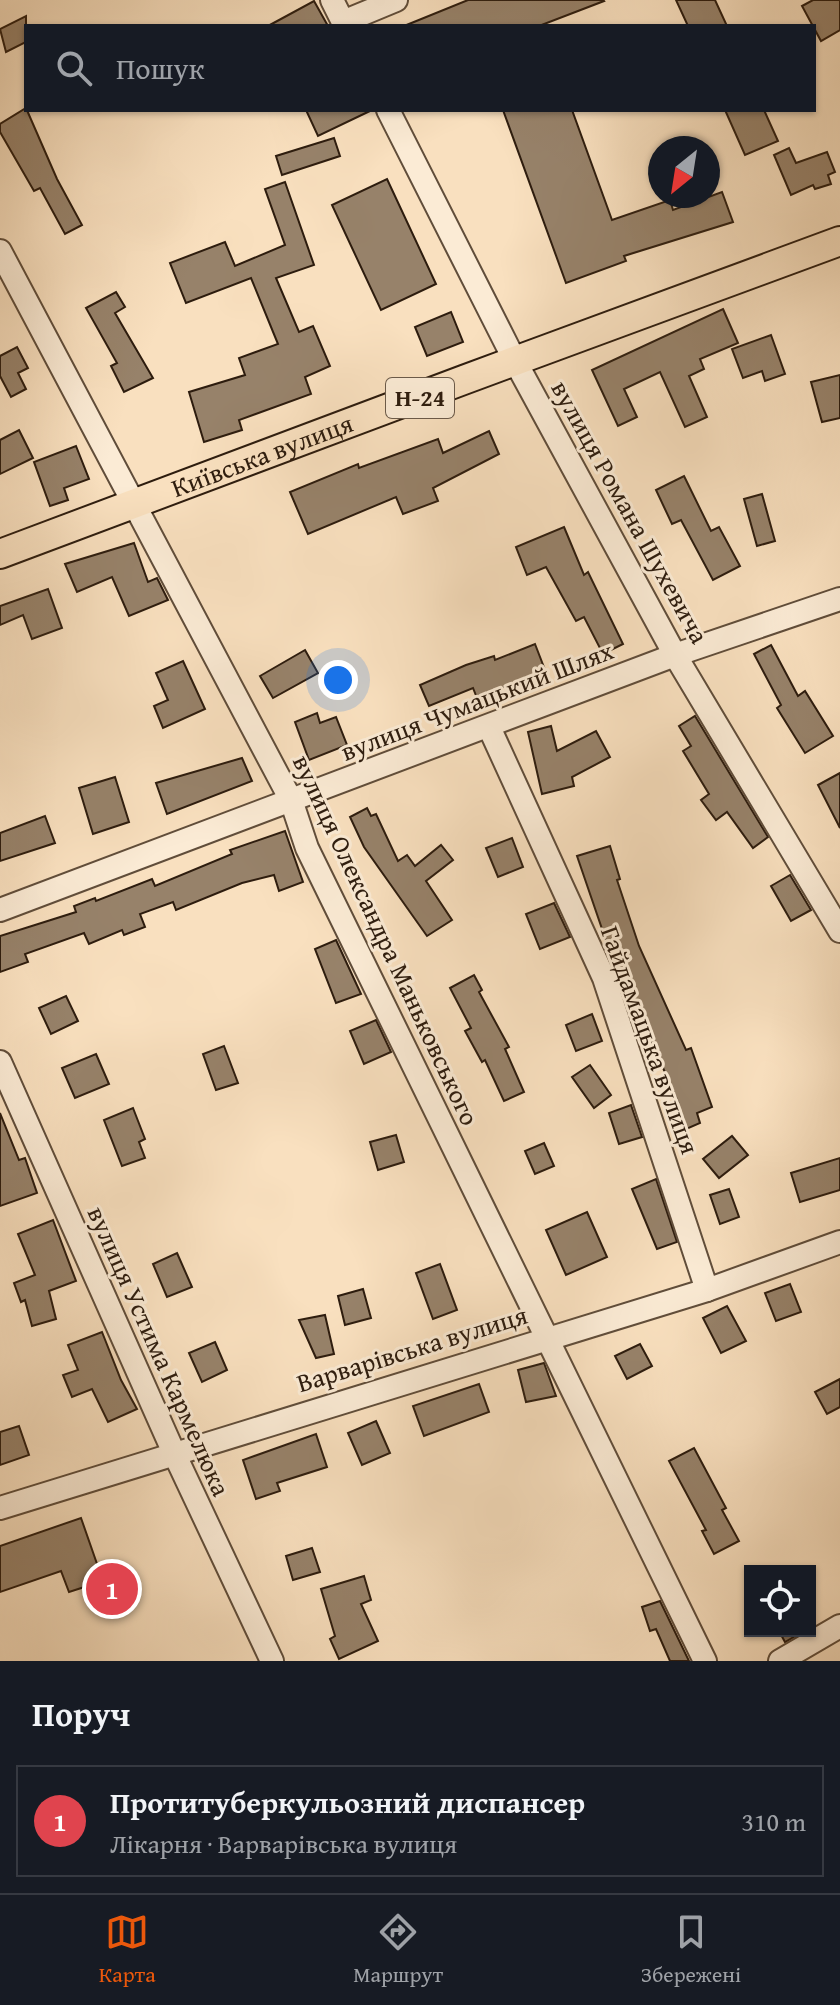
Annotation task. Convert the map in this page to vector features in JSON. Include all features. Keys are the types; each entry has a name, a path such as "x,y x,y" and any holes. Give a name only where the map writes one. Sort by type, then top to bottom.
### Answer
{"main road":[{"name":"Київська вулиця","path":"0,554 421,398 514,359 840,241"}],"street":[{"path":"332,0 344,24 396,0"},
{"name":"вулиця Романа Шухевича","path":"389,112 514,359 675,655 840,931"},
{"name":"вулиця Олександра Маньковського","path":"0,251 291,800 307,848 705,1661"},
{"name":"вулиця Чумацький Шлях","path":"0,910 675,655 840,599"},
{"name":"Гайдамацька вулиця","path":"489,727 604,978 707,1290"},
{"name":"вулиця Устима Кармелюка","path":"0,1062 174,1453 272,1661"},
{"name":"Варварівська вулиця","path":"0,1508 707,1290 840,1242"},
{"path":"780,1661 840,1626"}],"building":[{"path":"468,0 604,1 544,24 409,24"},
{"path":"676,0 715,0 726,24 687,24"},
{"path":"813,0 840,0 840,30 821,41 816,24 812,24 802,6"},
{"path":"314,1 327,24 272,24"},
{"path":"26,16 24,43 6,52 0,29"},
{"path":"24,109 28,112 57,179 82,225 65,234 40,188 34,191 0,132 0,124"},
{"path":"307,112 368,112 318,136"},
{"path":"504,112 573,112 612,220 648,208 720,208 722,192 733,222 624,256 626,261 566,283"},
{"path":"726,112 765,112 778,141 745,155"},
{"path":"334,138 340,156 282,175 276,156"},
{"path":"789,148 796,163 827,152 835,172 828,175 831,184 815,189 813,185 791,195 774,155"},
{"path":"387,179 436,284 381,310 332,205"},
{"path":"285,182 314,265 276,278 299,332 313,326 330,366 305,377 311,394 239,420 242,430 204,442 189,392 245,375 239,358 278,344 251,278 186,303 170,263 225,242 235,266 285,245 265,189"},
{"path":"116,292 125,307 115,313 153,378 124,392 111,366 117,363 86,308"},
{"path":"723,309 738,343 700,359 704,369 689,376 707,417 685,427 660,372 624,389 637,417 618,426 592,370"},
{"path":"451,312 463,342 427,356 415,327"},
{"path":"771,335 785,374 765,381 762,371 743,378 732,349"},
{"path":"17,347 28,368 18,373 26,389 11,397 0,376 0,356"},
{"path":"840,375 840,418 822,422 811,382"},
{"path":"19,430 33,458 0,474 0,440"},
{"path":"489,431 499,454 433,488 438,501 403,514 396,497 308,534 290,492 358,464 359,468 438,439 443,453"},
{"path":"76,446 89,479 64,488 68,500 50,506 34,462"},
{"path":"684,476 711,531 719,527 740,566 713,580 681,520 672,524 656,490"},
{"path":"762,494 775,541 757,546 744,499"},
{"path":"564,527 584,575 588,572 623,644 603,654 584,617 576,621 546,567 527,575 516,547"},
{"path":"134,543 148,582 157,578 168,600 129,616 112,577 77,592 65,564"},
{"path":"48,589 62,628 32,639 23,615 0,625 0,606"},
{"path":"535,644 545,670 477,698 473,688 429,706 420,685 466,665 494,656 495,660"},
{"path":"771,645 798,696 805,691 833,736 805,753 777,708 781,705 754,654"},
{"path":"305,650 318,673 273,698 260,676"},
{"path":"183,661 205,709 163,728 154,706 168,700 156,673"},
{"path":"317,713 320,723 336,717 347,745 309,760 295,722"},
{"path":"695,716 768,837 753,848 727,812 716,820 701,800 709,794 683,751 691,746 679,726"},
{"path":"551,726 557,751 596,731 610,757 572,777 574,786 542,794 528,732"},
{"path":"242,758 252,781 167,814 156,783"},
{"path":"840,773 840,828 818,785"},
{"path":"115,777 129,822 93,834 79,788"},
{"path":"367,808 371,816 376,814 398,861 407,855 415,866 441,845 453,860 426,881 452,920 427,936 364,847 350,817"},
{"path":"45,816 55,843 0,861 0,833"},
{"path":"285,831 303,882 279,891 274,875 242,883 176,910 173,902 140,914 145,927 124,935 122,930 89,944 84,933 25,954 28,962 0,972 0,936 76,912 74,906 95,898 96,901 152,879 155,886 232,854 230,850"},
{"path":"512,838 523,867 498,877 486,848"},
{"path":"610,846 620,879 617,880 639,946 686,1050 691,1048 712,1107 697,1113 700,1123 684,1130 673,1103 678,1102 638,1011 641,1010 611,955 577,856"},
{"path":"790,875 811,910 791,921 771,886"},
{"path":"554,903 570,937 540,949 526,914"},
{"path":"336,940 361,994 336,1003 315,949"},
{"path":"474,975 482,990 479,992 509,1047 505,1049 524,1092 504,1101 485,1060 482,1062 465,1031 471,1028 450,988"},
{"path":"66,996 78,1021 51,1034 39,1008"},
{"path":"592,1014 602,1041 576,1051 566,1025"},
{"path":"376,1020 391,1052 364,1064 350,1031"},
{"path":"224,1046 238,1083 216,1090 203,1054"},
{"path":"96,1054 109,1084 75,1098 62,1068"},
{"path":"590,1065 611,1095 594,1108 572,1077"},
{"path":"631,1105 642,1137 619,1144 609,1113"},
{"path":"133,1108 145,1139 139,1142 145,1158 122,1166 104,1120"},
{"path":"0,1113 19,1160 25,1158 37,1193 0,1206"},
{"path":"396,1135 404,1162 378,1170 370,1142"},
{"path":"732,1136 748,1155 719,1178 703,1159"},
{"path":"544,1143 554,1166 535,1174 525,1151"},
{"path":"840,1158 840,1190 800,1202 791,1173"},
{"path":"656,1179 677,1242 657,1249 632,1189"},
{"path":"729,1189 739,1217 720,1224 710,1195"},
{"path":"587,1212 607,1257 566,1275 546,1230"},
{"path":"53,1220 76,1281 49,1291 56,1319 32,1326 25,1300 21,1302 14,1283 35,1275 18,1234"},
{"path":"177,1253 192,1287 167,1297 153,1264"},
{"path":"440,1264 457,1310 433,1319 416,1273"},
{"path":"790,1284 801,1312 776,1321 765,1293"},
{"path":"363,1289 371,1318 345,1325 338,1296"},
{"path":"727,1306 746,1341 721,1353 703,1318"},
{"path":"325,1315 334,1354 316,1358 299,1320"},
{"path":"102,1332 121,1380 137,1409 108,1422 92,1389 72,1397 63,1375 78,1370 68,1345"},
{"path":"215,1342 227,1370 202,1382 189,1353"},
{"path":"640,1344 652,1366 627,1379 615,1356"},
{"path":"544,1363 556,1396 526,1402 518,1370"},
{"path":"840,1379 840,1407 827,1414 815,1392"},
{"path":"479,1384 489,1412 424,1436 413,1406"},
{"path":"376,1421 390,1453 362,1465 348,1433"},
{"path":"19,1426 29,1455 0,1465 0,1432"},
{"path":"316,1434 327,1467 277,1483 280,1491 256,1499 243,1460"},
{"path":"694,1448 726,1508 722,1510 739,1541 714,1554 702,1531 706,1530 669,1461"},
{"path":"81,1518 103,1581 69,1592 61,1571 0,1592 0,1546"},
{"path":"312,1548 320,1572 293,1580 286,1556"},
{"path":"364,1576 371,1600 361,1604 378,1641 339,1659 330,1639 335,1636 321,1589"},
{"path":"660,1601 689,1661 670,1661 656,1629 650,1631 642,1607"}],"place":[{"name":"Протитуберкульозний диспансер","path":"112,1589"}]}
